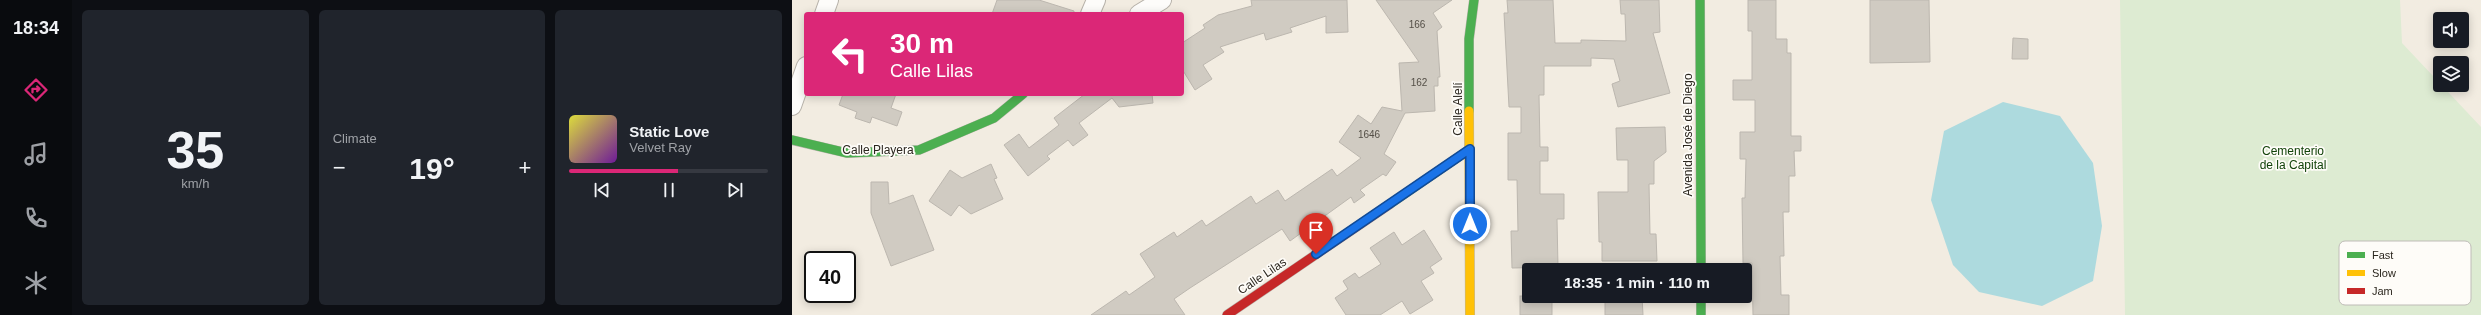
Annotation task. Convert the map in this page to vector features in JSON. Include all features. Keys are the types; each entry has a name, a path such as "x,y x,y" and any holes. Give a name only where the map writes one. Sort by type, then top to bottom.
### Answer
{"street":[{"path":"825,12 828,0"},
{"path":"1091,12 1096,0"},
{"path":"1142,12 1162,0"},
{"name":"Calle Alelí","path":"1470,315 1469,39 1474,0"},
{"name":"Avenida José de Diego","path":"1700,0 1701,263"},
{"path":"792,106 804,72"},
{"name":"Calle Playera","path":"792,140 846,153 919,150 994,118 1021,96"},
{"name":"Calle Lilas","path":"1227,315 1470,149"},
{"path":"1701,303 1701,315"}],"green space":[{"name":"Cementerio de la Capital","path":"2120,0 2400,0 2402,43 2433,76 2433,92 2448,92 2481,127 2481,315 2125,315"}],"water":[{"path":"2003,102 2060,116 2093,163 2102,226 2093,281 2042,306 1979,292 1953,265 1931,200 1944,131"}],"building":[{"path":"997,0 1039,0 1074,11 1074,12 993,12"},
{"path":"1251,0 1347,0 1348,32 1326,33 1326,16 1290,28 1292,32 1266,40 1264,33 1220,47 1224,52 1203,65 1212,79 1195,90 1184,72 1184,42 1205,28 1203,25 1218,15 1252,6"},
{"path":"1376,0 1452,0 1433,13 1442,27 1437,31 1440,77 1438,77 1438,86 1434,86 1435,111 1405,113 1384,154 1396,162 1386,176 1383,174 1360,190 1365,195 1354,203 1351,197 1290,241 1282,229 1174,299 1185,315 1091,315 1126,291 1129,295 1155,277 1140,254 1174,232 1177,237 1202,220 1206,226 1251,196 1256,204 1278,190 1285,201 1332,169 1337,176 1361,158 1339,142 1358,115 1371,124 1382,107 1402,111 1399,63 1419,62"},
{"path":"1507,0 1553,0 1555,43 1581,43 1581,40 1626,41 1625,14 1621,14 1620,0 1659,0 1660,32 1653,33 1670,93 1618,107 1612,84 1620,81 1614,59 1591,58 1591,66 1544,66 1544,95 1539,95 1540,147 1548,147 1548,161 1540,161 1540,194 1564,194 1564,219 1557,219 1558,263 1522,263 1522,268 1512,268 1511,231 1518,231 1517,180 1508,180 1508,133 1521,133 1521,107 1509,107 1504,13 1508,13"},
{"path":"1748,0 1776,0 1776,39 1787,39 1787,53 1791,53 1791,136 1801,136 1801,151 1794,151 1795,176 1789,176 1789,212 1783,212 1784,256 1780,256 1781,295 1789,295 1789,315 1753,315 1752,263 1743,263 1742,198 1745,198 1746,159 1740,159 1740,132 1755,132 1755,100 1733,100 1733,80 1752,80 1752,31 1748,31"},
{"path":"1870,0 1929,0 1930,62 1870,63"},
{"path":"2013,38 2028,39 2028,59 2012,59"},
{"path":"842,96 895,96 891,108 902,112 897,126 872,117 870,123 855,118 857,112 839,105"},
{"path":"1082,96 1152,96 1153,103 1119,107 1112,98 1079,123 1088,135 1073,146 1068,140 1047,156 1050,159 1028,176 1004,145 1019,134 1029,148 1059,125 1054,118"},
{"path":"1665,127 1666,152 1654,161 1654,184 1649,184 1650,234 1656,234 1657,261 1602,261 1602,242 1599,242 1598,192 1628,192 1628,160 1617,160 1616,128"},
{"path":"991,164 997,178 994,179 1003,199 971,214 959,205 951,216 929,201 950,170 962,178"},
{"path":"871,182 888,182 889,204 913,195 934,250 891,266 871,213"},
{"path":"1424,230 1442,259 1430,267 1434,273 1421,281 1433,300 1410,314 1402,301 1380,315 1346,315 1335,298 1348,289 1343,281 1355,273 1359,278 1381,264 1370,248 1394,232 1402,245"},
{"path":"1520,296 1522,296 1522,303 1552,303 1552,315 1520,315"},
{"path":"1605,303 1642,303 1643,315 1605,315"}],"traffic: fast":[{"path":"1469,111 1469,39 1474,0"},
{"path":"1700,0 1701,263"},
{"path":"792,140 847,153 919,150 994,118 1021,96"},
{"path":"1390,204 1470,149"},
{"path":"1701,303 1701,315"}],"traffic: slow":[{"path":"1469,111 1470,315"}],"traffic: jam":[{"path":"1227,315 1390,204"}],"route":[{"path":"1316,254 1470,149 1470,224"}]}
